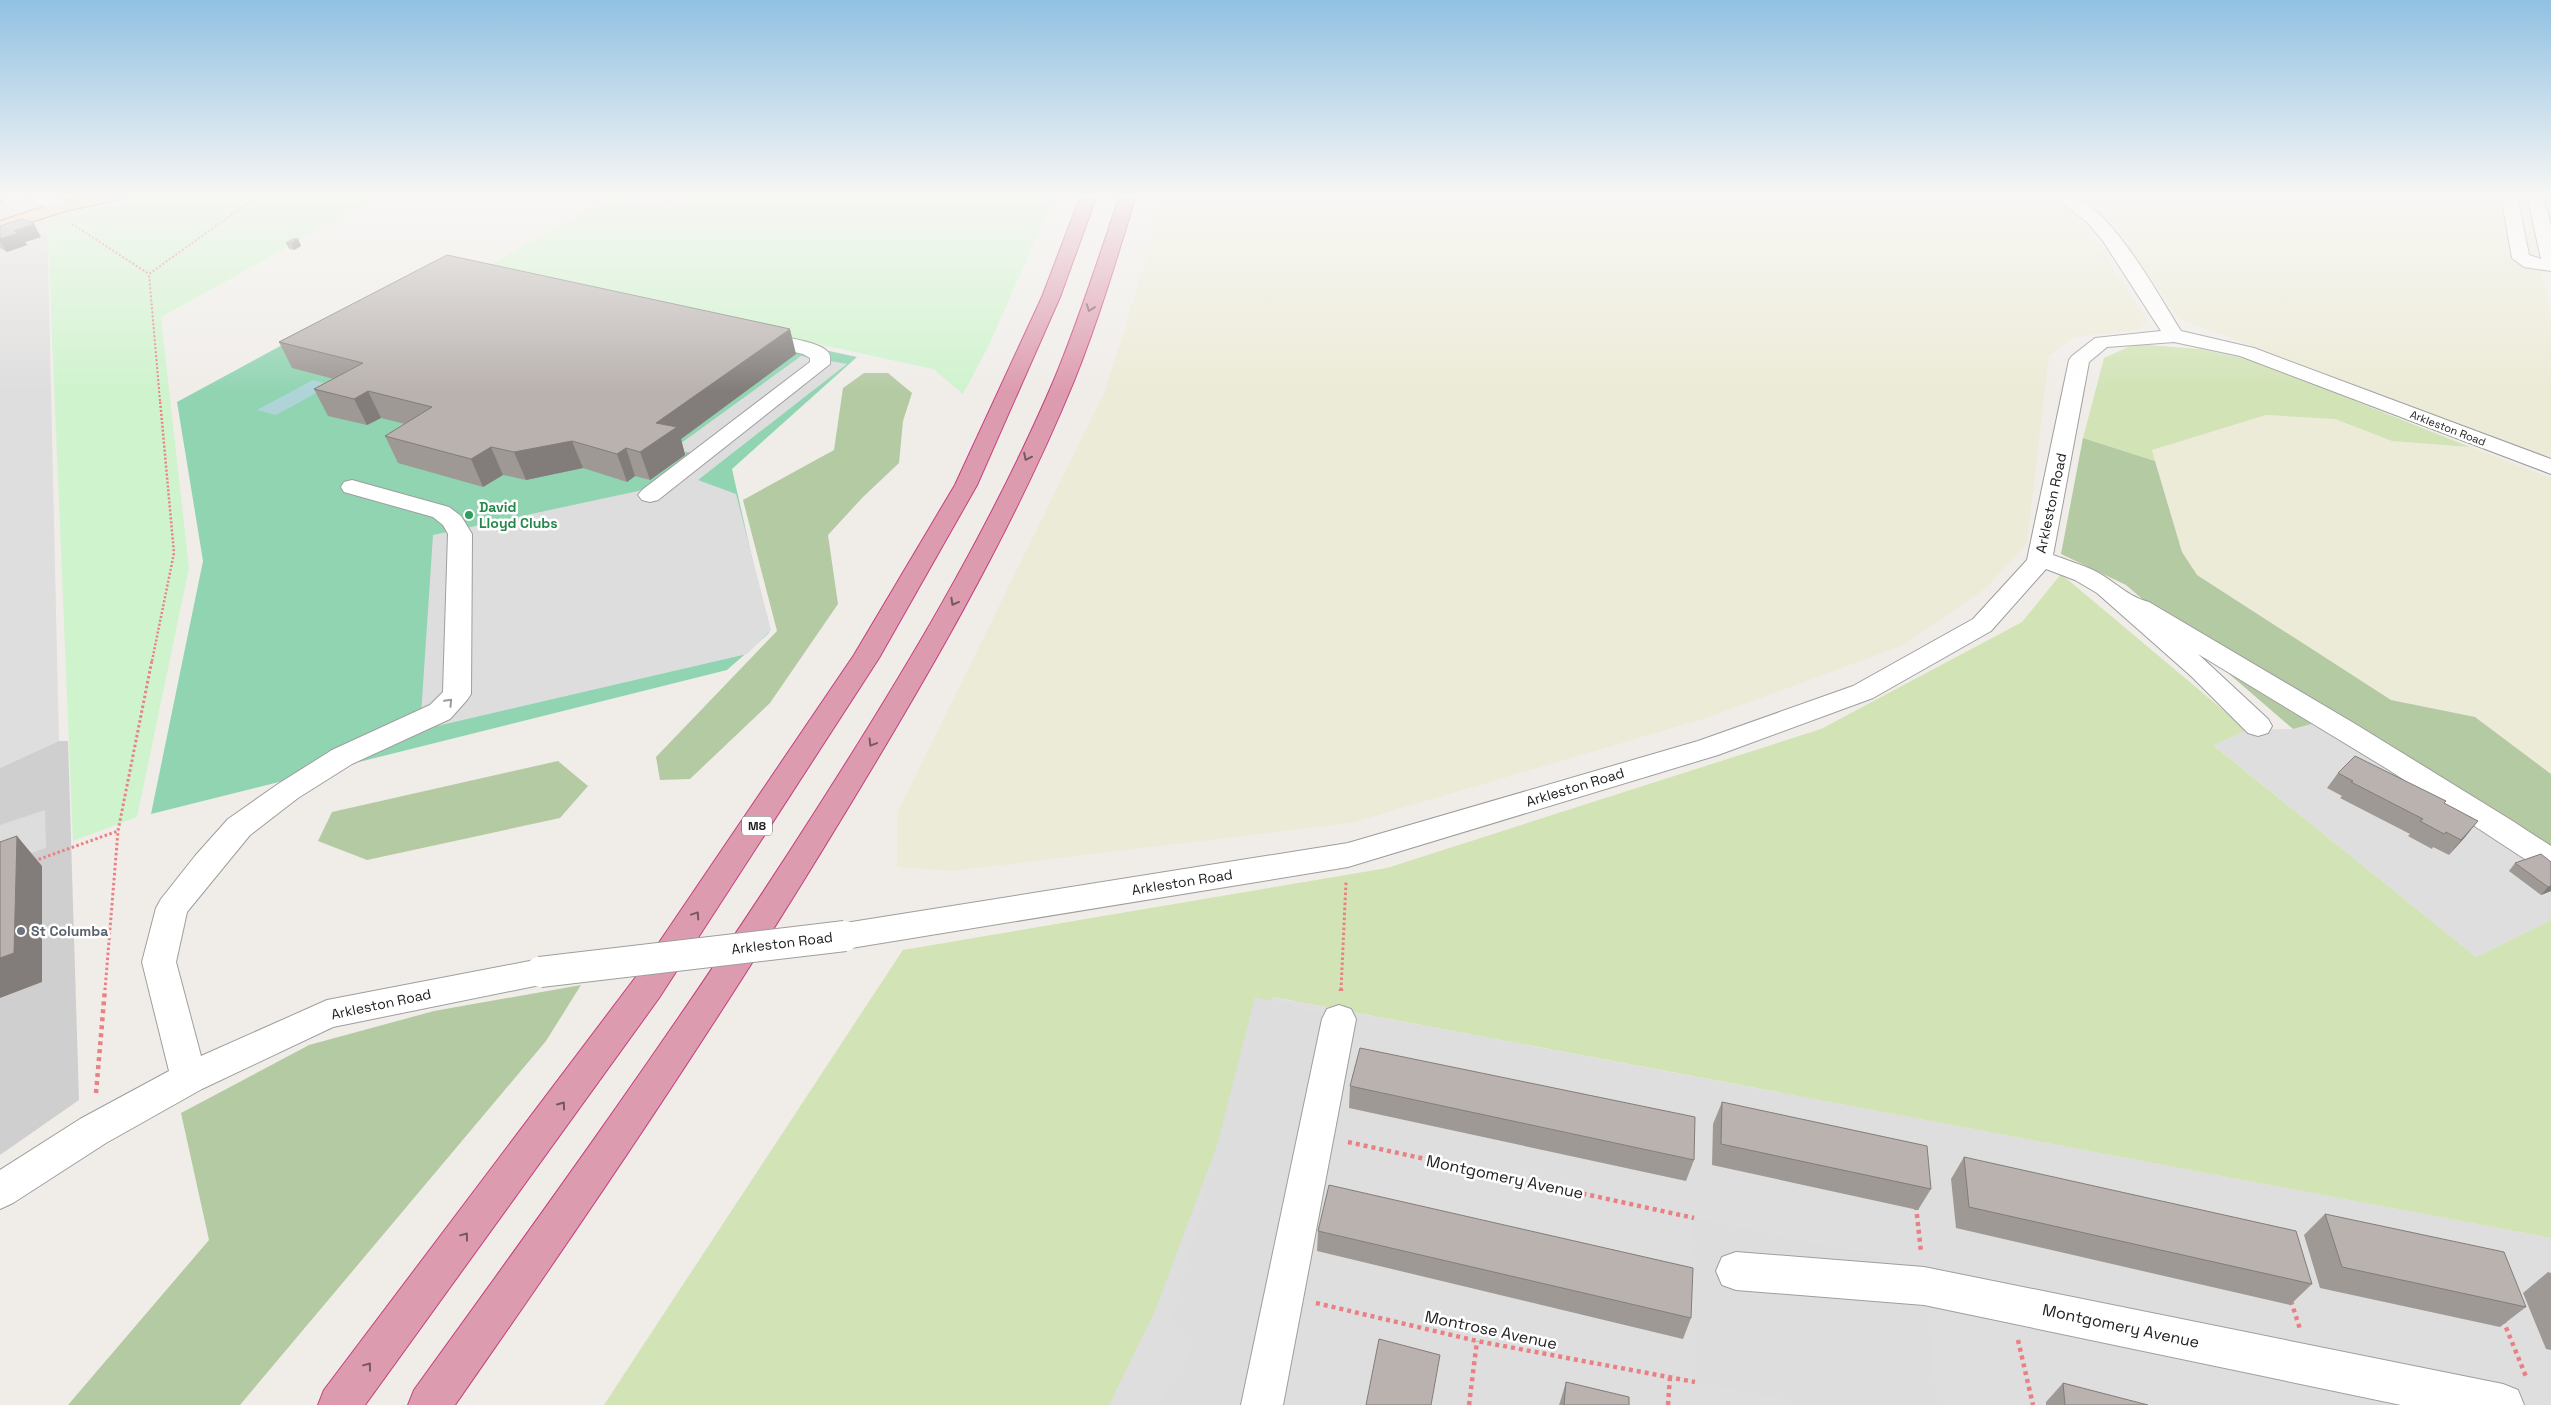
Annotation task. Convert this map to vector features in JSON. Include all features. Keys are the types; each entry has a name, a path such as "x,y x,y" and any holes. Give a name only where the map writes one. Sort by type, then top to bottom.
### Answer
{"highway":[{"name":"M8","path":"340,1403 647,988 866,658 966,485 1051,297 1065,261"},
{"path":"429,1405 514,1286 761,922 913,676 959,594 1053,406 1107,261"}],"street":[{"path":"2124,261 2174,336"},
{"path":"2526,261 2530,263 2551,264"},
{"path":"650,495 820,364 820,356 809,349 740,334"},
{"name":"Arkleston Road","path":"0,1191 92,1131 189,1078 328,1014 540,972 844,936 1348,855 1708,748 1862,692 1982,626 2039,562 2079,360 2102,342 2174,336 2248,352 2551,468"},
{"path":"189,1078 159,962 172,908 206,864 246,822 288,791 342,758 440,712 457,694 460,534 453,521 441,512 352,487"},
{"path":"2039,558 2084,575 2106,588 2258,726"},
{"path":"2125,604 2140,608 2374,747 2482,815 2551,862"},
{"path":"1262,1405 1339,1019"},
{"name":"Montgomery Avenue","path":"1736,1271 1924,1286 2311,1365 2517,1396"}],"path":[{"path":"128,261 149,274"},
{"path":"149,274 168,261"},
{"path":"92,1131 118,831 174,553 149,274"},
{"path":"27,863 118,831"},
{"path":"1339,1019 1348,855"},
{"name":"Montgomery Avenue","path":"1316,1135 1694,1218"},
{"path":"1915,1200 1921,1256"},
{"path":"2288,1292 2311,1365"},
{"name":"Montrose Avenue","path":"1284,1296 1477,1341 1695,1382"},
{"path":"2010,1303 2033,1405"},
{"path":"2502,1317 2517,1396"},
{"path":"1470,1405 1477,1341"},
{"path":"1668,1405 1670,1377"}],"shaded area":[{"path":"0,261 48,261 59,741 0,768"},
{"path":"801,356 847,364 698,480 736,494 771,630 747,654 420,730 433,535 643,490 692,453 673,449"},
{"path":"2341,716 2551,857 2551,920 2476,957 2212,744 2247,730 2293,729"},
{"path":"59,741 68,741 79,1100 0,1155 0,768"},
{"path":"45,810 46,848 0,864 0,825"},
{"path":"903,950 1272,997 2551,1238 2551,1405 604,1405"},
{"path":"1255,997 1339,1019 1262,1405 1160,1405 1194,1344 1173,1318"},
{"path":"1694,1218 1922,1266 1937,1405 1818,1405 1695,1382"}],"green space":[{"path":"49,261 263,261 161,317 189,568 137,817 73,841"},
{"path":"497,261 1026,261 990,343 963,394 933,369 479,271"},
{"path":"1146,261 2108,261 2148,321 2138,330 2074,337 2049,356 2027,543 1987,587 1904,645 1703,719 1351,823 952,871 897,867 898,811 1105,391"},
{"path":"2138,261 2539,261 2551,314 2551,458 2180,319"},
{"name":"David Lloyd Clubs","path":"430,265 857,357 732,469 769,633 727,670 151,814 203,561 177,402"},
{"path":"2135,344 2200,349 2252,360 2470,447 2392,441 2335,419 2266,415 2152,450 2155,461 2083,438 2104,358"},
{"path":"864,373 888,373 912,393 903,421 899,463 863,497 828,535 838,604 770,703 690,779 660,780 656,757 777,631 743,500 834,450 843,388"},
{"path":"2266,415 2335,419 2392,441 2470,447 2551,478 2551,774 2475,717 2391,700 2197,575 2182,552 2152,450"},
{"path":"2083,438 2155,461 2182,552 2197,575 2391,700 2475,717 2551,774 2551,857 2341,716 2293,729 2126,585 2061,554"},
{"path":"2061,574 2247,730 2213,745 2476,957 2551,920 2551,1238 1273,997 1155,1311 1109,1405 604,1405 903,950 1387,868 1821,729 2022,622"},
{"path":"558,761 588,786 560,818 367,860 318,841 332,812"},
{"path":"581,985 546,1041 240,1405 68,1405 209,1240 181,1113 309,1045 434,1011"}],"water":[{"path":"313,380 331,385 276,415 257,410"}],"building":[{"path":"436,261 473,261 790,329 656,423 677,427 640,452 626,448 617,454 572,441 514,452 491,447 471,459 385,436 432,407 368,391 354,399 314,389 363,363 279,342"},
{"path":"2355,756 2446,801 2444,803 2478,821 2461,840 2446,832 2444,834 2420,821 2423,819 2351,782 2353,781 2338,773"},
{"path":"17,836 14,953 0,958 0,842"},
{"path":"2541,854 2551,862 2551,886 2548,887 2515,863"},
{"path":"1360,1048 1695,1117 1694,1160 1350,1086"},
{"path":"1722,1102 1927,1146 1931,1189 1721,1144"},
{"path":"1964,1157 2296,1231 2312,1284 1969,1207"},
{"path":"1329,1185 1693,1268 1691,1318 1318,1231"},
{"path":"2325,1214 2504,1252 2526,1307 2342,1267"},
{"path":"1379,1339 1440,1355 1431,1405 1366,1405"},
{"path":"1566,1382 1629,1397 1629,1405 1564,1405"},
{"path":"2063,1383 2148,1405 2065,1405"}],"place":[{"name":"David Lloyd Clubs","path":"469,515"},
{"name":"St Columba","path":"21,931"}]}
